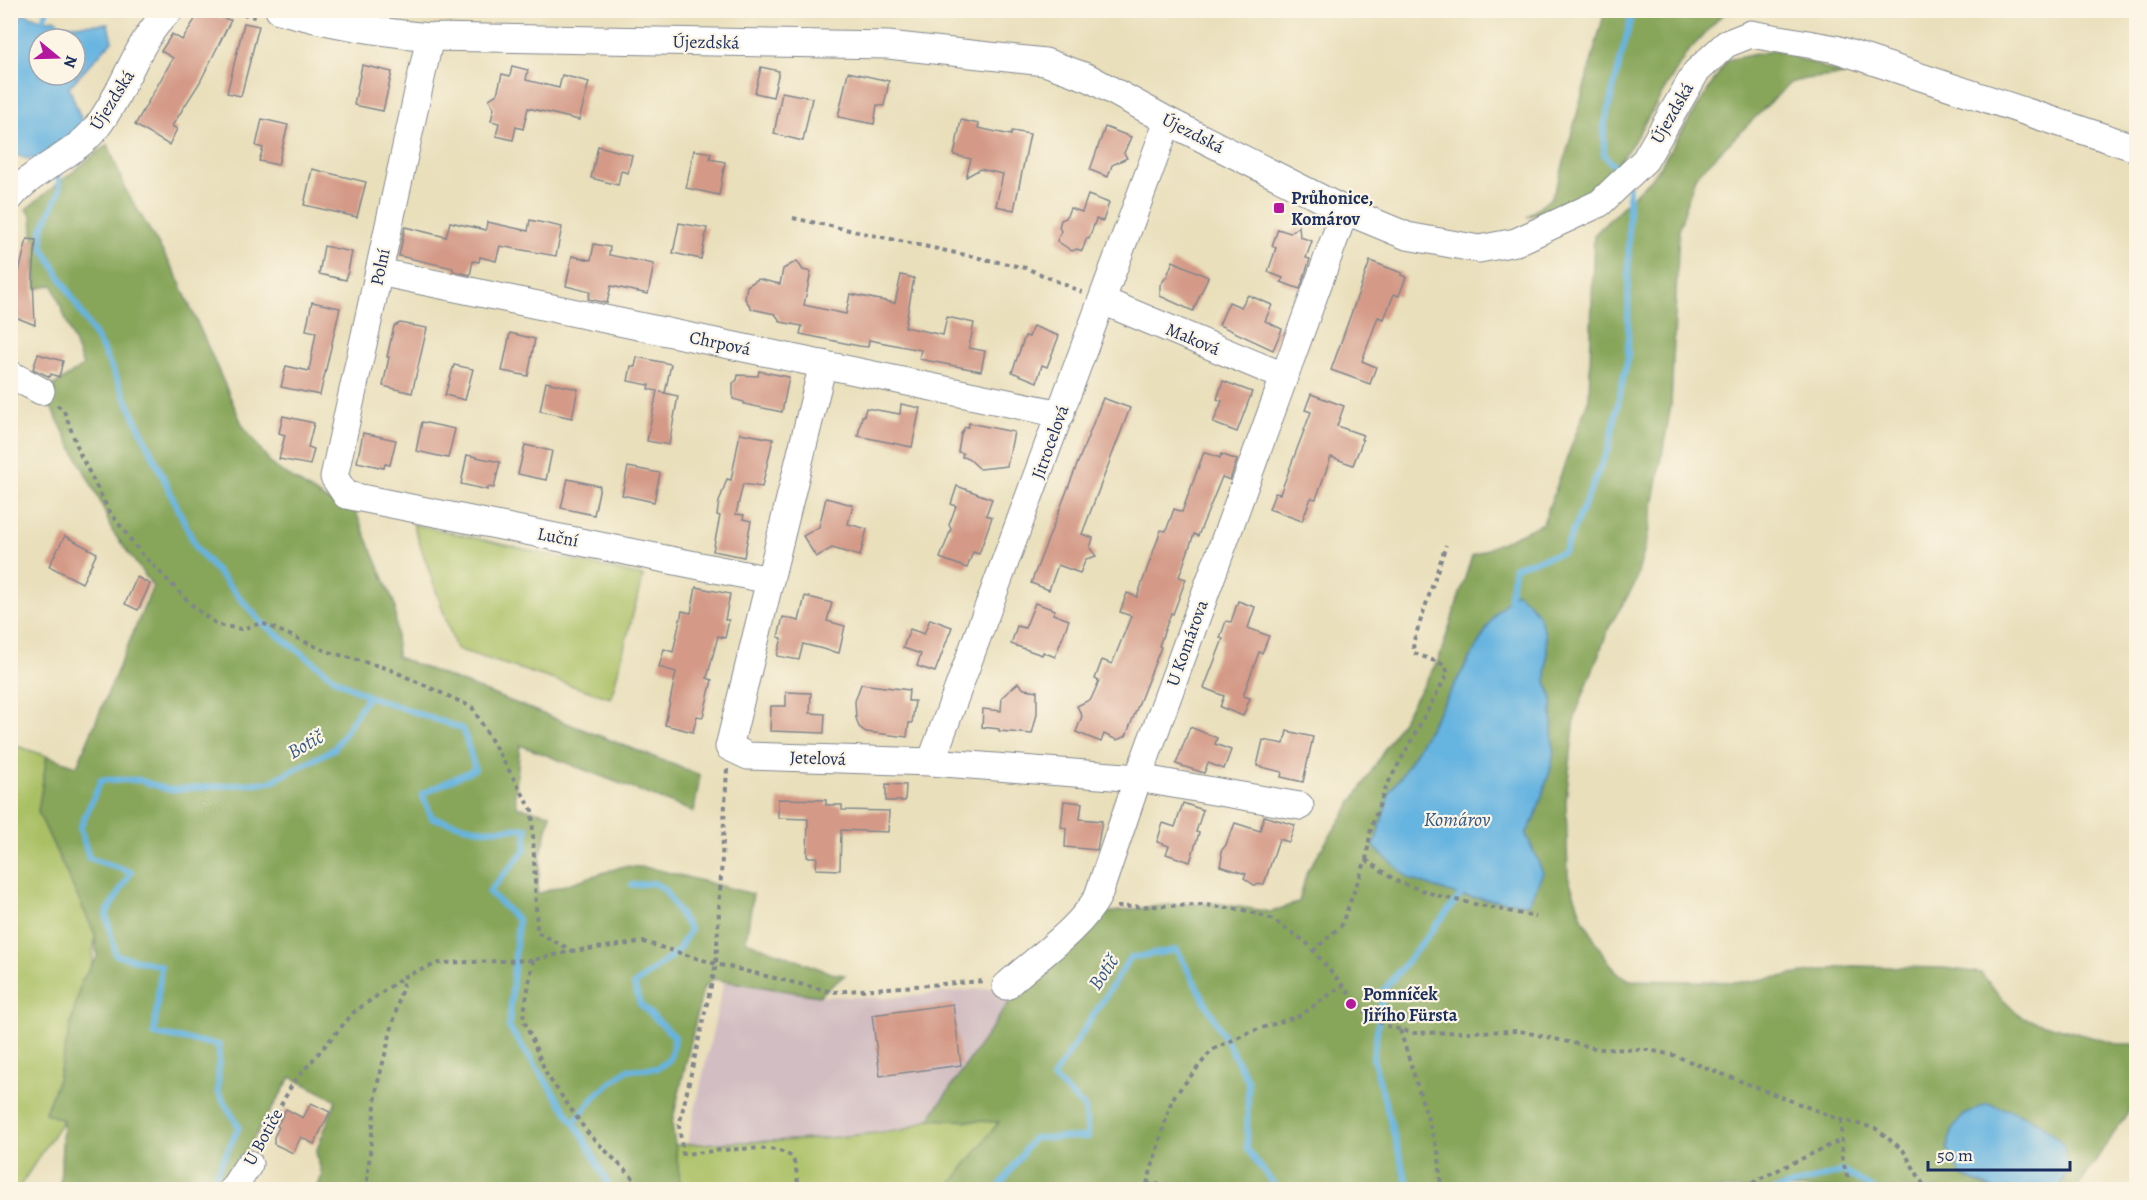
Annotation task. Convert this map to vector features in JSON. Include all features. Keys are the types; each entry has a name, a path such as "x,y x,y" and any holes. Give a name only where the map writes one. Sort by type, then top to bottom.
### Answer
{"street":[{"name":"Újezdská","path":"10,198 26,182 74,149 97,127 118,96 154,28 170,10"},
{"name":"Újezdská","path":"279,10 359,30 430,37 888,45 1045,62 1089,78 1168,121 1345,210 1407,236 1479,249 1516,242 1600,203 1646,160 1696,72 1726,44 1751,34 1836,49 2133,147"},
{"name":"Polní","path":"346,495 334,477 430,37"},
{"name":"Jitrocelová","path":"931,762 1168,121"},
{"name":"U Komárova","path":"1010,982 1075,926 1092,908 1098,896 1138,778 1345,210"},
{"name":"Chrpová","path":"379,272 1061,414"},
{"name":"Maková","path":"1103,301 1283,376"},
{"path":"729,747 823,364"},
{"path":"10,374 41,391"},
{"name":"Luční","path":"346,495 770,580"},
{"name":"Jetelová","path":"729,747 748,756 931,762 1138,778 1300,806"},
{"name":"U Botiče","path":"232,1190 249,1164"}],"path":[{"path":"2133,147 2136,91"},
{"path":"793,218 1026,268 1103,301"},
{"path":"41,391 64,411 80,454 108,509 138,551 196,609 218,625 241,629 262,623 326,651 389,669 472,707 532,810 537,932 572,951"},
{"path":"1313,951 1341,926 1366,860 1371,828 1386,787 1448,673 1445,665 1414,653 1413,643 1446,545"},
{"path":"729,747 716,964 679,1126 683,1154 766,1148 783,1151 792,1158 800,1190"},
{"path":"1366,860 1398,882 1431,893 1536,916"},
{"path":"1092,908 1205,905 1244,910 1271,919 1306,942 1366,1012 1384,1025 1413,1033 1520,1030 1599,1049 1657,1051 1674,1055 1841,1120 1875,1128 1903,1150 1929,1190"},
{"name":"U Botiče","path":"249,1164 293,1083 354,1012 405,976 438,963 533,960 572,951 644,942 716,964 833,992 1010,982"},
{"path":"533,960 523,1018 547,1075 586,1132 645,1190"},
{"path":"366,1190 377,1086 405,976"},
{"path":"1140,1190 1147,1184 1172,1099 1212,1050 1247,1033 1301,1015 1343,985"},
{"path":"1399,1029 1439,1155 1441,1190"},
{"path":"1841,1120 1842,1158 1851,1190"},
{"path":"1736,1190 1841,1140"},
{"path":"1147,1184 1204,1185 1211,1190"}],"shaded area":[{"path":"724,981 819,996 887,998 1021,985 929,1119 904,1130 819,1139 687,1145"}],"green space":[{"path":"1605,11 1729,11 1720,17 1686,54 1632,144 1597,191 1527,217 1551,198 1559,180"},
{"path":"1776,50 1844,75 1790,83 1695,177 1679,229 1671,405 1647,540 1635,584 1610,625 1575,716 1566,800 1568,876 1582,917 1602,952 1617,973 1630,980 1745,982 1851,966 1944,968 1981,973 2003,1000 2023,1018 2116,1044 2136,1044 2136,1100 2077,1189 2059,1189 2067,1171 1961,1175 1993,1189 947,1189 999,1122 929,1119 1021,985 1105,913 1165,905 1216,903 1271,912 1299,902 1307,871 1362,787 1439,659 1472,556 1543,523 1589,398 1594,235 1656,173 1727,60","holes":["1516,593 1528,602 1539,616 1545,634 1546,682 1552,696 1554,750 1550,771 1535,817 1526,834 1542,873 1528,904 1460,896 1390,791 1402,775 1496,613"]},
{"path":"108,144 125,189 175,272 243,426 273,466 326,500 355,510 395,605 397,657 700,775 694,812 520,745 515,797 518,807 551,814 541,853 537,894 624,866 651,868 753,894 746,941 831,973 845,975 819,996 713,979 703,989 672,1123 681,1189 317,1189 322,1175 316,1152 336,1100 291,1077 230,1178 218,1189 60,1189 63,1120 45,1113 58,1079 81,982 97,957 95,934 38,812 47,756 77,766 153,586 112,531 101,503 45,396 51,387 83,366 53,285 36,289 32,216 26,209"},
{"path":"413,524 643,576 611,698 456,649"},
{"path":"11,744 47,756 38,812 95,934 92,965 81,982 58,1079 45,1112 63,1120 18,1189 11,1190"},
{"path":"929,1119 999,1122 947,1189 681,1189 675,1145 819,1139 904,1130"}],"water":[{"path":"23,13 43,21 54,19 62,25 108,24 112,41 87,68 87,27 27,27 27,87 69,87 83,124 59,147 41,157 32,159 11,152 10,39"},
{"name":"Komárov","path":"1516,592 1539,616 1547,647 1546,682 1552,696 1554,750 1550,771 1535,817 1526,834 1543,873 1528,904 1460,896 1410,879 1374,847 1390,791 1402,775 1496,613"},
{"path":"1987,1104 2013,1111 2039,1122 2065,1146 2067,1171 2059,1189 1993,1189 1961,1175 1947,1148 1953,1130 1959,1120 1969,1112"}],"building":[{"path":"199,13 231,20 200,82 172,126 177,129 169,145 135,125 173,58 161,51 172,34 182,40"},
{"path":"244,23 259,26 241,96 227,93"},
{"path":"362,65 392,72 383,111 354,105"},
{"path":"512,66 528,70 526,80 559,88 562,75 589,82 579,120 528,108 523,129 516,127 513,140 496,136 499,123 491,121 494,108 489,99 497,94 502,74 510,76"},
{"path":"761,67 779,71 773,97 755,93"},
{"path":"848,72 889,81 884,106 877,105 874,124 838,117"},
{"path":"782,92 812,98 803,141 774,134"},
{"path":"262,119 288,125 278,165 259,161 263,148 256,146"},
{"path":"961,120 979,124 978,128 1011,135 1012,131 1030,134 1014,210 996,206 1003,174 980,169 966,177 971,159 954,155"},
{"path":"1105,127 1131,137 1124,153 1127,158 1112,165 1108,177 1090,170"},
{"path":"598,146 632,155 628,173 621,171 618,185 591,178"},
{"path":"694,150 711,153 710,159 725,162 719,195 686,188"},
{"path":"312,169 366,182 357,217 304,205"},
{"path":"1088,195 1109,203 1103,221 1096,219 1082,251 1077,249 1072,251 1057,241 1061,231 1059,227 1061,220 1066,218 1070,208 1082,212"},
{"path":"530,220 562,227 556,256 500,246 496,261 480,257 479,262 473,261 470,275 453,271 453,268 399,256 405,227 446,237 450,222 486,230 487,222 528,231"},
{"path":"679,223 707,228 701,259 673,253"},
{"path":"1299,226 1300,237 1312,241 1306,258 1310,259 1300,289 1281,282 1283,278 1268,272 1276,248 1272,246 1278,229 1290,233"},
{"path":"27,239 36,240 33,279 35,325 10,315 10,274 18,276"},
{"path":"594,244 610,247 609,255 654,264 648,294 611,286 607,303 588,299 590,292 566,286 572,256 591,260"},
{"path":"324,246 352,252 346,280 319,274"},
{"path":"797,261 803,270 811,272 804,305 846,314 850,294 895,303 901,275 914,278 905,327 943,335 947,317 974,323 969,348 985,351 981,371 919,359 921,350 869,340 868,347 859,346 800,334 802,326 781,322 775,314 752,309 745,299 747,286 758,279 780,284 783,269"},
{"path":"1173,261 1208,277 1193,311 1160,296 1160,285 1167,276"},
{"path":"1370,261 1402,273 1401,275 1406,277 1399,296 1394,294 1384,319 1378,317 1362,361 1376,367 1370,384 1331,370"},
{"path":"1248,295 1272,305 1265,321 1282,329 1273,350 1219,325 1229,302 1241,307"},
{"path":"312,302 340,308 320,395 281,387 286,366 309,371 316,332 306,330"},
{"path":"400,323 427,328 412,393 383,386 394,326"},
{"path":"1033,326 1059,336 1047,367 1042,365 1037,382 1012,372 1025,336 1029,337"},
{"path":"510,333 535,339 528,376 502,371"},
{"path":"38,354 63,361 59,377 51,374 50,377 33,369"},
{"path":"637,357 671,364 665,393 660,392 678,396 669,445 647,441 657,391 648,389 649,385 628,381 631,366 635,367"},
{"path":"454,365 473,369 465,400 445,395"},
{"path":"759,371 789,377 782,412 744,404 744,402 733,399 733,383 737,380 738,375 758,376"},
{"path":"1223,381 1252,392 1237,432 1213,423 1222,401 1217,399"},
{"path":"546,382 578,389 572,418 540,411"},
{"path":"1311,394 1344,406 1337,426 1363,435 1361,439 1363,440 1353,465 1331,457 1316,499 1311,498 1302,521 1269,509 1275,493 1280,494 1311,412 1305,410"},
{"path":"1103,398 1130,408 1082,534 1093,538 1090,548 1096,556 1086,559 1080,573 1058,565 1049,590 1031,583"},
{"path":"901,404 920,408 912,447 858,436 866,408 900,414"},
{"path":"283,416 314,423 308,447 314,449 310,465 279,459 285,435 279,433"},
{"path":"422,422 455,429 448,458 416,451"},
{"path":"969,423 1014,432 1007,466 980,469 968,458 962,457 963,453 958,452 961,434"},
{"path":"363,433 396,440 390,465 385,464 384,468 357,462"},
{"path":"740,433 773,439 762,487 743,484 736,514 744,515 743,519 751,521 744,557 713,551 720,516 717,515 719,502 727,479 731,480"},
{"path":"525,445 552,451 546,480 518,474"},
{"path":"1204,452 1220,458 1221,454 1237,460 1230,480 1222,477 1198,536 1194,534 1179,577 1186,579 1173,614 1171,613 1159,646 1161,647 1126,736 1117,740 1104,734 1101,742 1076,732 1082,716 1077,706 1091,699 1099,681 1095,679 1102,660 1112,664 1131,616 1120,612 1127,593 1137,597 1161,530 1166,531 1174,509 1182,512"},
{"path":"467,455 500,462 494,488 488,487 488,490 461,484"},
{"path":"628,467 660,473 654,502 622,495"},
{"path":"568,479 600,486 594,515 561,508"},
{"path":"957,486 992,499 986,515 992,517 979,554 973,552 967,568 940,558 951,529 949,525 956,506 951,504"},
{"path":"826,498 853,505 848,524 867,529 860,556 832,548 816,557 803,536 819,527"},
{"path":"65,536 97,553 82,583 49,566"},
{"path":"137,577 150,584 138,610 125,604"},
{"path":"696,587 730,594 725,620 729,620 725,638 718,636 707,678 712,680 703,717 697,716 693,732 665,725 676,672 659,667 664,649 673,652 682,611 691,613"},
{"path":"805,596 832,603 827,621 845,626 839,653 803,644 799,660 777,656 782,638 778,637 783,617 799,621"},
{"path":"1238,601 1255,607 1248,628 1269,636 1262,653 1259,652 1243,696 1250,698 1243,716 1220,707 1224,696 1204,688 1223,639 1220,638 1226,621 1231,622"},
{"path":"1035,603 1055,610 1053,614 1069,620 1055,657 1011,644 1017,626 1025,628"},
{"path":"930,619 952,627 935,672 917,666 921,654 903,648 910,629 924,634"},
{"path":"1018,683 1024,689 1037,691 1037,714 1032,734 982,727 983,709 1001,711 1002,697"},
{"path":"861,684 909,690 908,701 915,701 912,723 909,723 907,737 866,732 859,727 855,701"},
{"path":"786,692 811,693 810,713 825,714 824,733 770,731 771,706 786,706"},
{"path":"1190,727 1217,738 1215,744 1231,750 1224,769 1208,763 1204,773 1176,764"},
{"path":"1287,731 1313,737 1303,782 1281,777 1282,772 1257,766 1263,740 1284,744"},
{"path":"886,784 906,785 905,801 886,801"},
{"path":"778,799 826,800 826,805 842,805 842,810 889,811 888,832 841,830 840,870 816,869 817,857 807,857 808,819 778,818"},
{"path":"1064,801 1082,803 1080,819 1102,821 1097,850 1065,847 1066,828 1061,827"},
{"path":"1183,803 1203,810 1190,862 1166,854 1169,846 1157,842 1163,823 1175,827"},
{"path":"1264,816 1295,825 1289,842 1279,839 1264,884 1254,885 1244,878 1246,874 1220,866 1221,851 1235,823 1260,831"},
{"path":"953,1004 961,1065 880,1076 872,1015"},
{"path":"311,1103 330,1112 314,1144 301,1137 293,1153 274,1144 274,1137 279,1127 277,1126 286,1109 303,1118"}],"waterway":[{"path":"40,27 47,10"},
{"path":"1621,173 1604,155 1604,126 1633,10"},
{"path":"57,169 60,191 42,229 43,248 102,348 197,549 262,623 337,680 368,696"},
{"path":"1509,599 1515,567 1564,552 1609,447 1628,356 1629,186"},
{"name":"Botič","path":"191,1190 212,1182 239,1127 218,1092 219,1045 154,1034 161,966 116,955 106,914 131,872 89,858 80,828 101,780 139,780 169,790 270,782 334,749 368,696 463,729 475,769 422,794 432,818 483,830 527,828 525,850 489,892 518,920 509,1027 583,1136 611,1190"},
{"path":"574,1123 595,1096 627,1070 658,1068 670,1059 675,1037 640,1004 634,985 677,952 690,930 664,889 654,883 632,885"},
{"path":"1409,1190 1373,1058 1383,991 1460,896"},
{"name":"Botič","path":"997,1190 1033,1138 1088,1137 1085,1108 1053,1078 1130,958 1177,950 1248,1081 1247,1149 1278,1190"},
{"name":"Botič","path":"1775,1190 1843,1171 1875,1190"}],"place":[{"name":"Průhonice, Komárov","path":"1279,208"},
{"name":"Pomníček Jiřího Fürsta","path":"1351,1004"}]}
